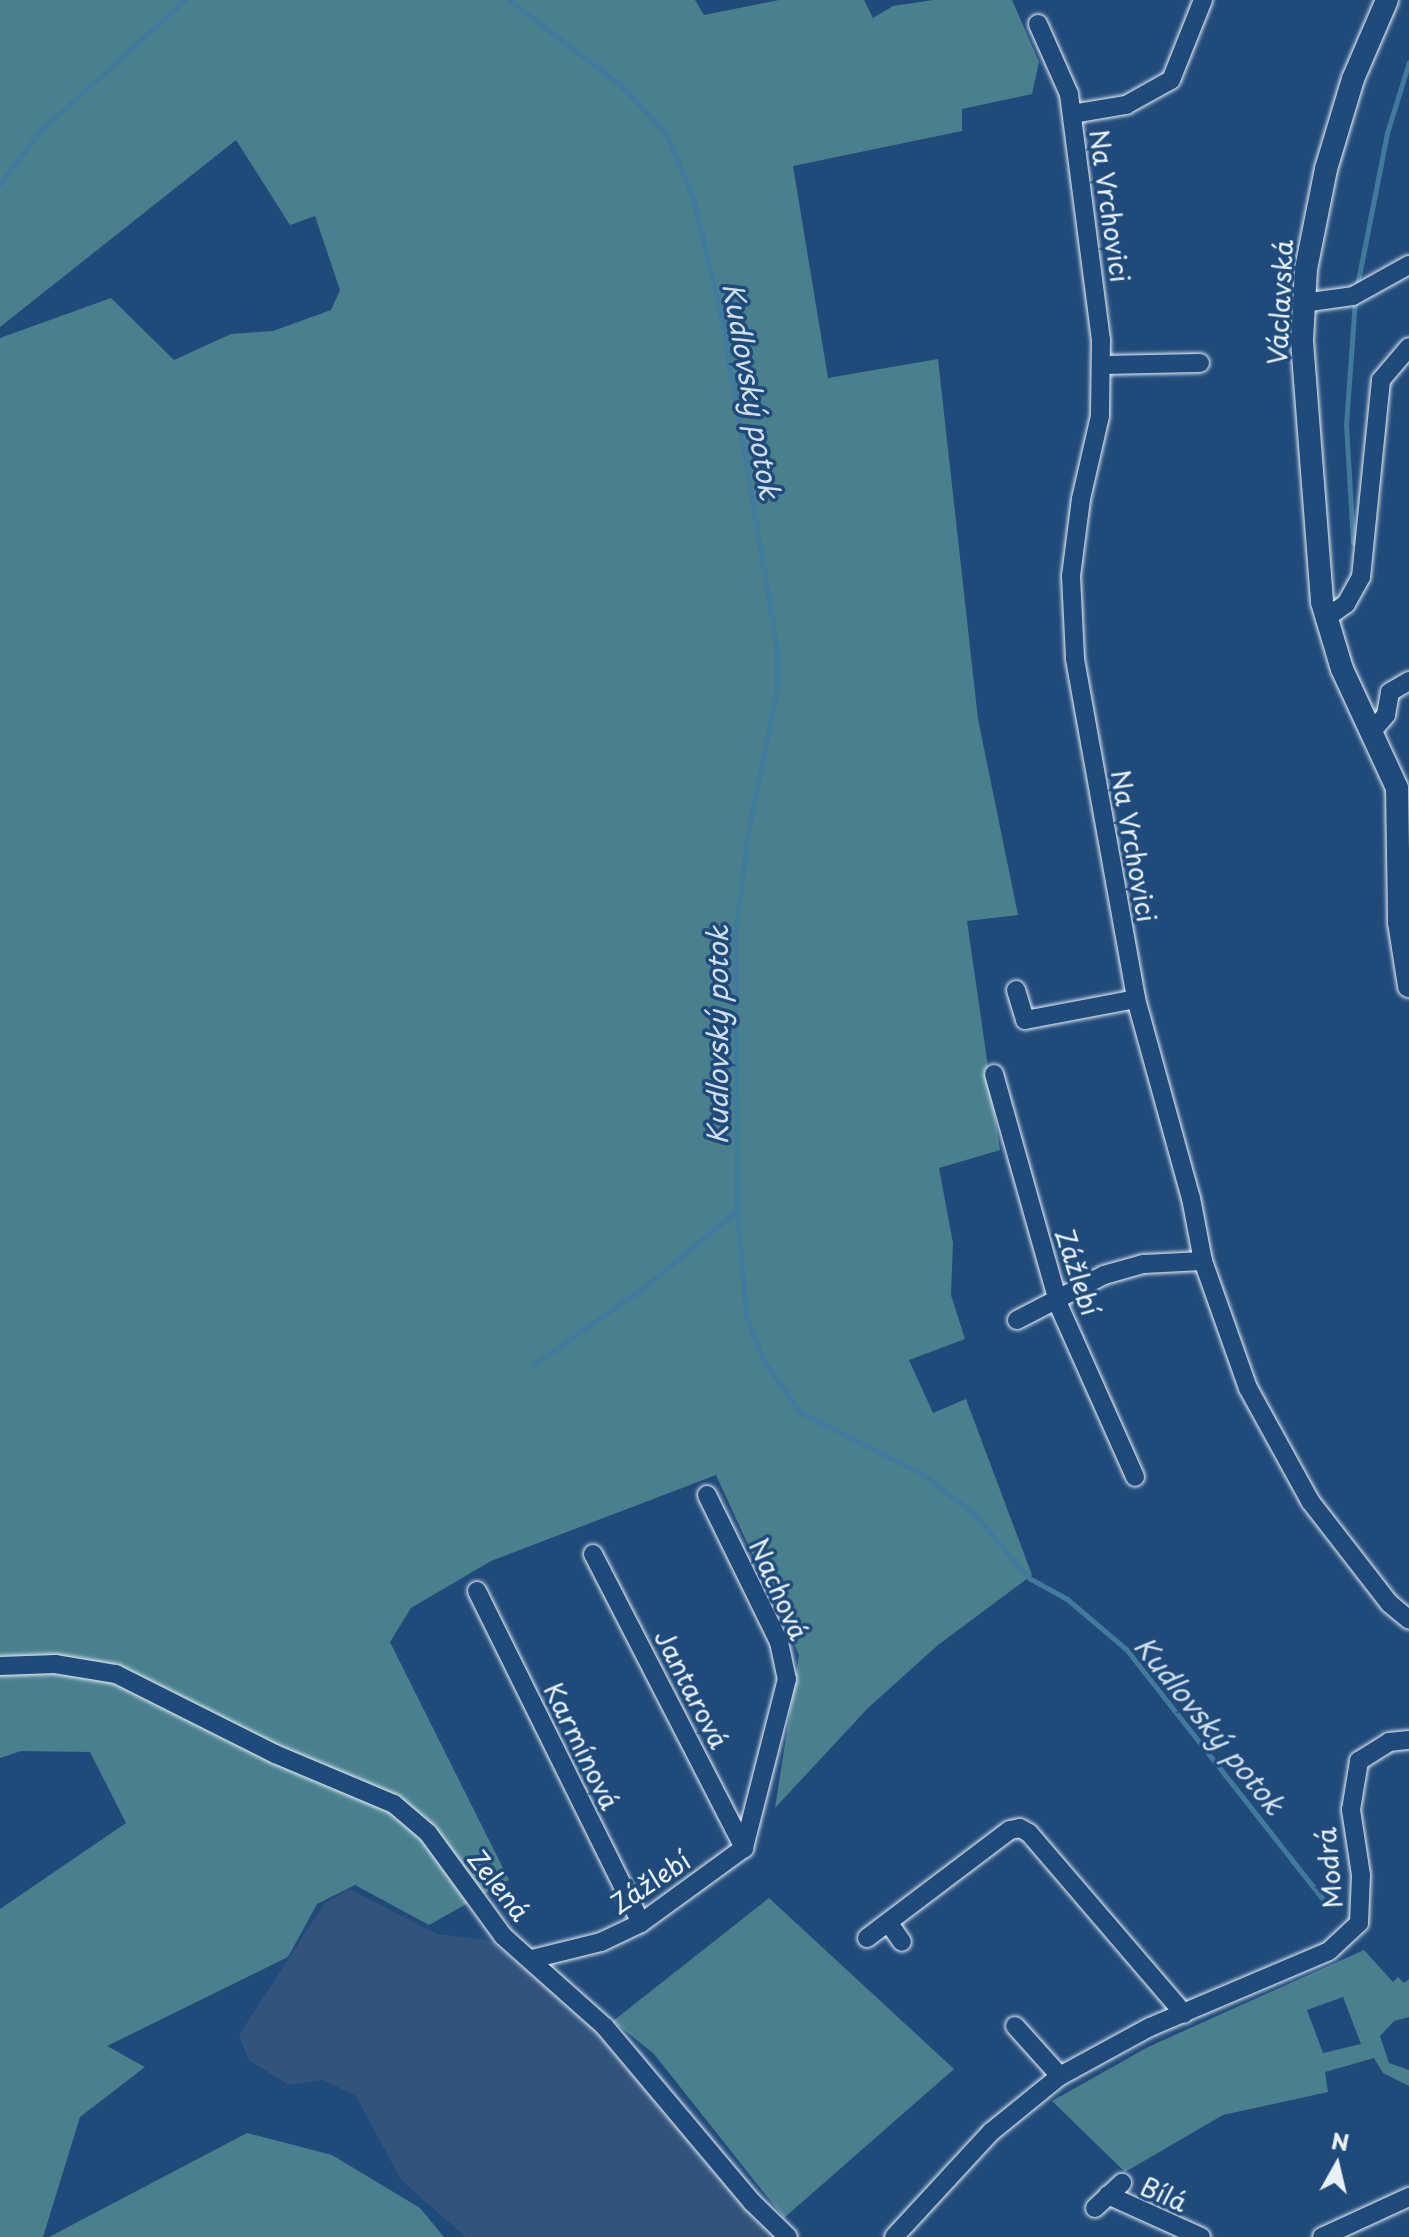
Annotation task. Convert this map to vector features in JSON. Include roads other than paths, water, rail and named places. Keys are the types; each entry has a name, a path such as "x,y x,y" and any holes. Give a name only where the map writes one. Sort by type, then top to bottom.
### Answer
{"street":[{"path":"1072,114 1126,105 1171,80 1203,0"},
{"name":"Václavská","path":"1387,0 1331,147 1303,303 1304,381 1325,619 1342,669 1373,730 1399,798 1409,983"},
{"name":"Na Vrchovici","path":"1038,24 1069,94 1091,247 1101,365 1100,416 1081,499 1071,576 1075,659 1136,999 1191,1198 1203,1261 1248,1388 1279,1452 1327,1524 1389,1603 1409,1620"},
{"path":"1303,303 1344,299 1409,265"},
{"path":"1325,619 1346,604 1361,577 1381,380 1409,347"},
{"path":"1101,365 1200,363"},
{"path":"1373,730 1386,715 1390,692 1409,681"},
{"path":"1016,990 1025,1020 1136,999"},
{"name":"Zážlebí","path":"994,1074 1058,1296 1135,1477"},
{"path":"1017,1320 1058,1296 1143,1264 1203,1261"},
{"name":"Nachová","path":"707,1495 779,1642 787,1679 744,1848"},
{"name":"Jantarová","path":"593,1554 744,1848"},
{"name":"Karmínová","path":"477,1591 641,1923"},
{"name":"Zelená","path":"0,1666 95,1668 394,1804 428,1833 503,1936 605,2027 752,2202 788,2237"},
{"name":"Modrá","path":"894,2237 991,2132 1060,2076 1106,2048 1329,1951 1359,1923 1361,1875 1351,1810 1359,1761 1389,1742 1409,1740"},
{"path":"867,1938 1010,1830 1020,1828 1029,1833 1184,2014"},
{"name":"Zážlebí","path":"532,1959 601,1942 641,1923 744,1848"},
{"path":"888,1922 902,1942"},
{"path":"1015,2026 1060,2076"},
{"name":"Bílá","path":"1095,2208 1115,2189 1201,2237"},
{"path":"1322,2237 1409,2197"}],"waterway":[{"path":"0,184 41,130 185,0"},
{"name":"Kudlovský potok","path":"509,0 619,84 666,133 693,198 722,320 777,649 777,689 749,827 735,935 737,1211 746,1316 764,1361 800,1412 924,1475 974,1514 1029,1578 1067,1599 1126,1649 1327,1904"},
{"path":"1357,286 1387,133 1409,62"},
{"path":"1353,542 1346,425 1355,300"},
{"path":"533,1365 643,1288 736,1211"}]}
